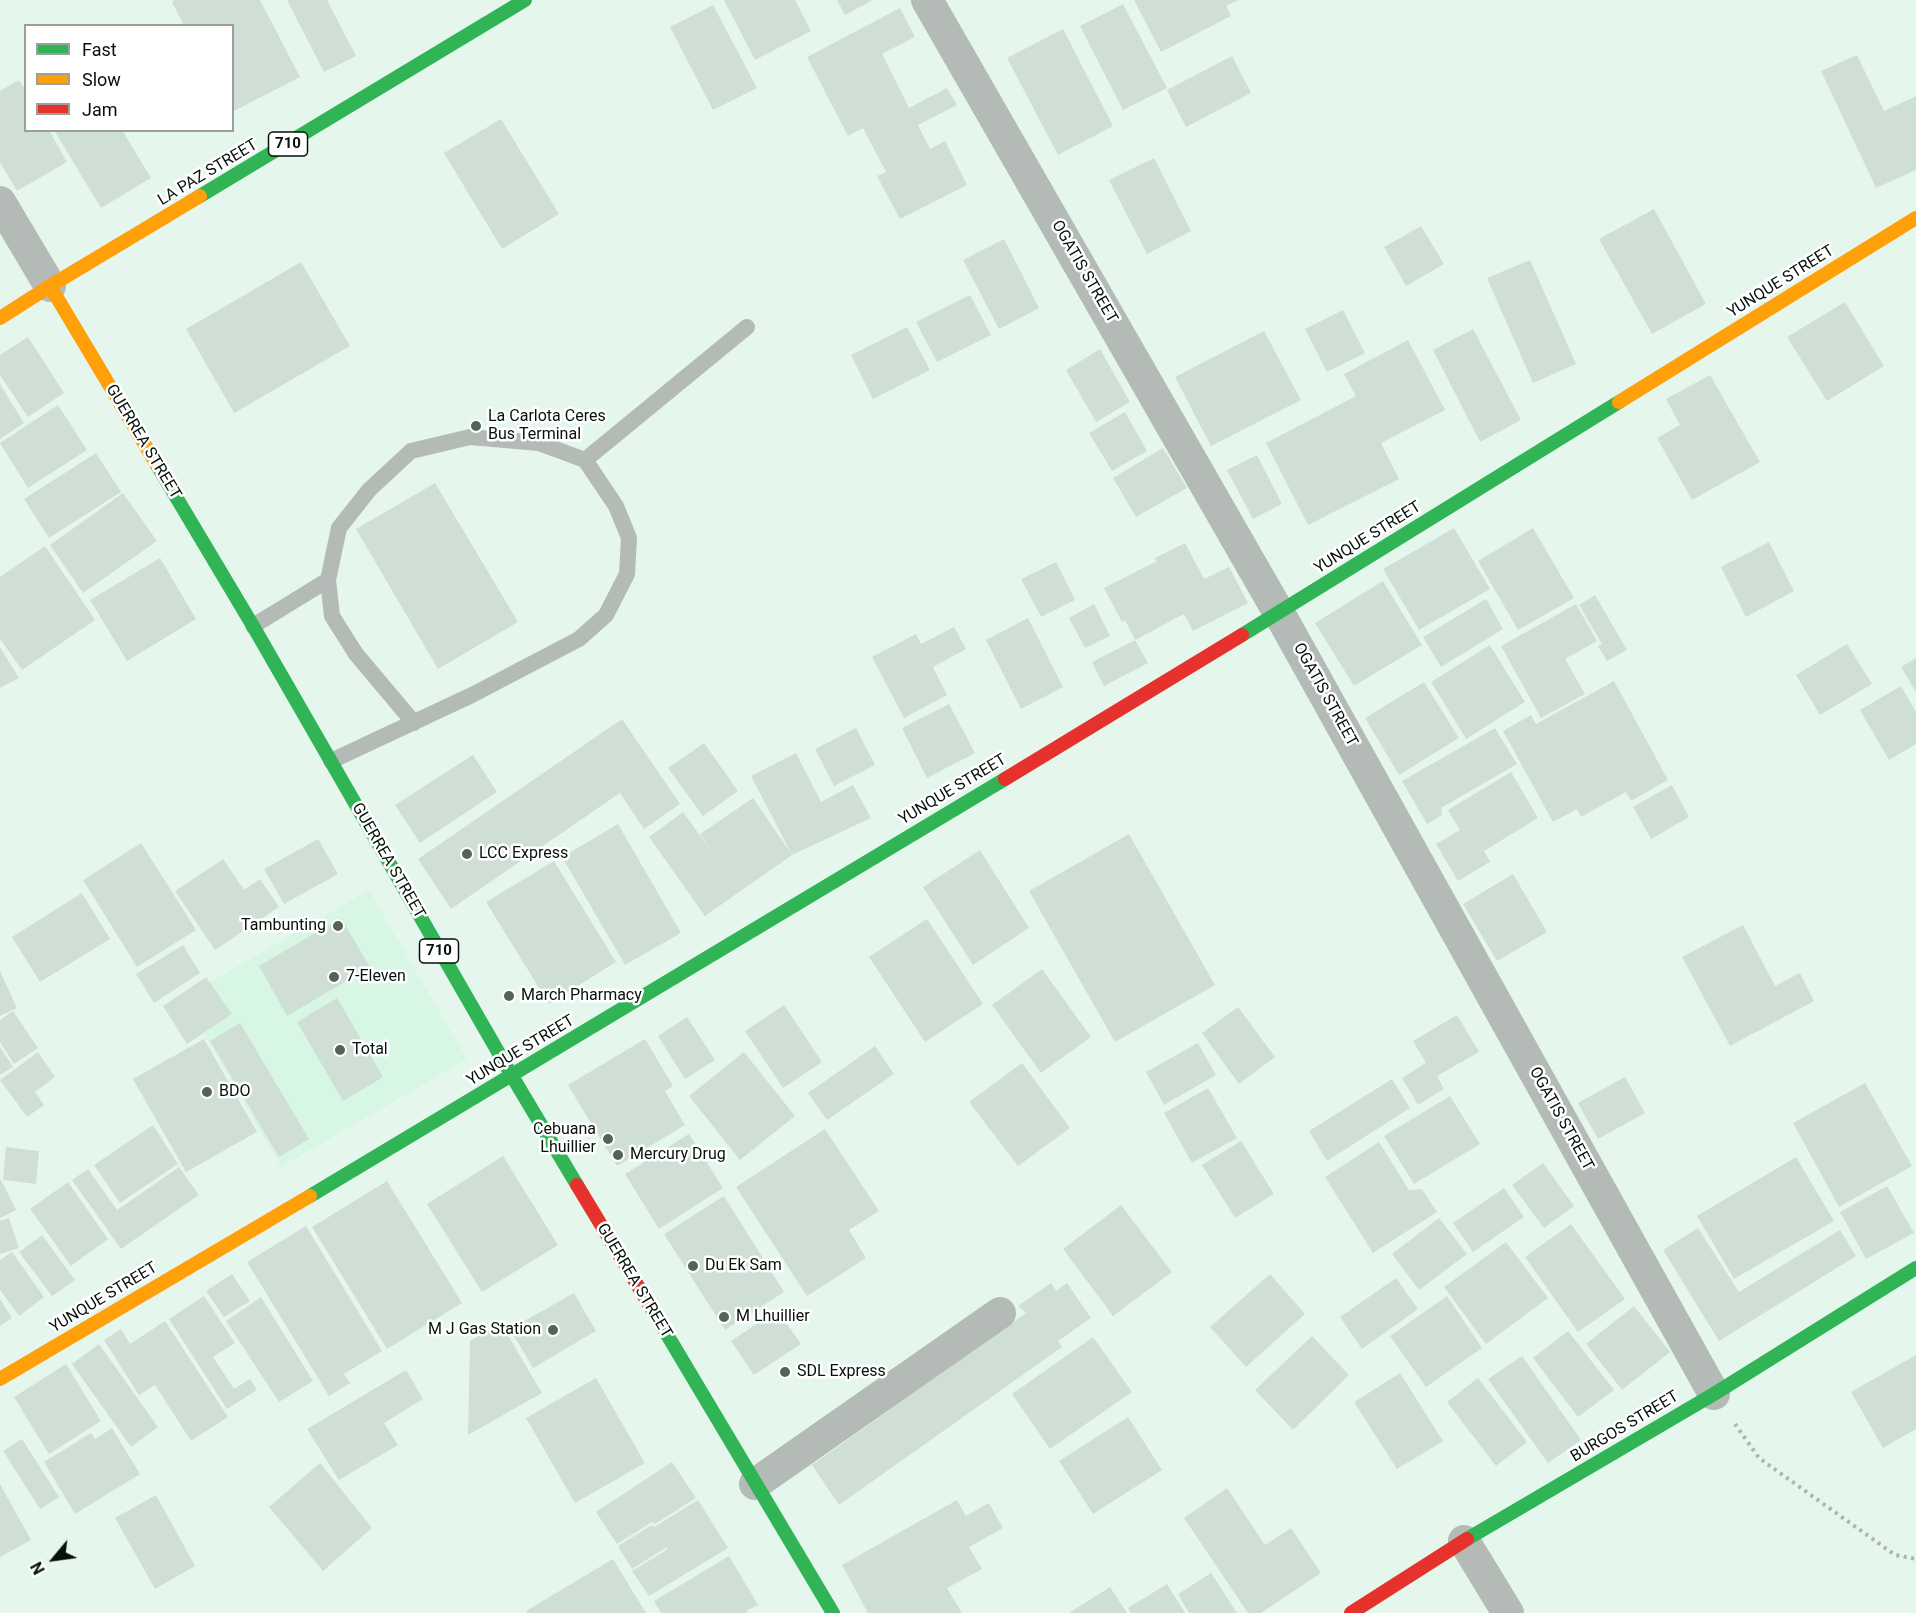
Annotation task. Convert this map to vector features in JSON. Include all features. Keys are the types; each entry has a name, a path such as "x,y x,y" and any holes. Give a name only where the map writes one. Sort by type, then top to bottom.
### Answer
{"main road":[{"name":"LA PAZ STREET","path":"0,318 525,0"},
{"name":"YUNQUE STREET","path":"0,1379 512,1076 1279,613 1916,218"},
{"name":"GUERREA STREET","path":"50,286 253,626 512,1076 833,1613"},
{"name":"BURGOS STREET","path":"1351,1613 1464,1541 1714,1394 1916,1268"}],"street":[{"name":"OGATIS STREET","path":"927,0 1279,613 1714,1394"},
{"name":"GUERREA STREET","path":"0,202 50,286"},
{"path":"755,1484 1000,1313"},
{"path":"1464,1541 1508,1613"}],"lane":[{"path":"585,460 747,327"},
{"path":"331,761 414,723 472,695 579,639 606,615 627,574 629,538 616,506 585,460 539,443 470,437 411,451 369,490 339,528 328,580 332,616 362,662 414,723"},
{"path":"253,626 328,580"}],"path":[{"path":"1714,1394 1759,1458 1895,1555 1916,1559"}],"shaded area":[{"path":"369,890 467,1059 281,1167 183,998"}],"building":[{"path":"175,0 260,0 300,77 234,111 234,24 183,24 172,2"},
{"path":"287,0 327,0 356,56 324,72"},
{"path":"724,0 795,0 811,31 755,60"},
{"path":"837,0 873,0 845,15"},
{"path":"1134,0 1238,0 1226,6 1231,16 1161,52"},
{"path":"1123,4 1167,88 1123,110 1080,26"},
{"path":"713,5 757,88 713,110 670,27"},
{"path":"900,8 915,37 882,54 909,108 947,88 957,105 918,125 930,149 945,141 967,185 900,219 877,176 886,172 863,128 848,136 807,57"},
{"path":"1063,29 1113,126 1058,155 1007,58"},
{"path":"1857,55 1884,111 1916,96 1916,170 1876,188 1821,71"},
{"path":"1232,56 1251,93 1186,127 1167,90"},
{"path":"19,80 24,88 24,132 50,132 67,162 17,191 0,162 0,91"},
{"path":"501,119 559,214 502,249 444,153"},
{"path":"55,132 123,132 151,178 101,208"},
{"path":"1154,158 1191,231 1147,254 1109,180"},
{"path":"1654,209 1706,304 1652,334 1599,239"},
{"path":"1421,226 1444,264 1406,286 1384,247"},
{"path":"1004,239 1039,308 999,329 963,260"},
{"path":"1530,260 1576,364 1533,383 1487,278"},
{"path":"301,262 350,346 234,413 186,329"},
{"path":"970,295 991,335 937,362 916,322"},
{"path":"1845,302 1884,366 1827,401 1787,337"},
{"path":"1343,310 1365,353 1327,372 1305,329"},
{"path":"907,327 930,370 873,399 851,355"},
{"path":"1473,329 1521,420 1480,442 1433,350"},
{"path":"1264,331 1301,400 1211,446 1175,377"},
{"path":"28,337 64,393 28,417 0,375 0,355"},
{"path":"1408,340 1445,410 1381,443 1399,479 1308,525 1266,443 1356,396 1344,374"},
{"path":"1100,349 1130,402 1096,422 1066,370"},
{"path":"1710,375 1760,462 1692,500 1657,438 1680,425 1666,399"},
{"path":"0,384 24,423 0,439"},
{"path":"58,405 87,450 28,488 0,443"},
{"path":"1125,412 1147,451 1112,471 1089,433"},
{"path":"1163,448 1187,488 1136,517 1113,478"},
{"path":"96,453 121,492 49,538 24,499"},
{"path":"1257,455 1282,504 1253,519 1227,470"},
{"path":"435,483 518,622 438,669 356,529"},
{"path":"123,493 157,541 83,593 50,545"},
{"path":"1454,528 1490,589 1419,630 1383,569"},
{"path":"1533,528 1574,598 1518,630 1478,561"},
{"path":"1769,542 1794,591 1746,617 1721,567"},
{"path":"1185,543 1204,579 1229,567 1248,603 1193,631 1184,614 1135,640 1125,620 1122,622 1104,588 1157,561 1155,558"},
{"path":"45,546 95,620 22,670 0,639 0,577"},
{"path":"160,558 196,619 127,661 90,600"},
{"path":"1056,562 1075,600 1041,617 1021,579"},
{"path":"1383,581 1422,645 1354,686 1315,623"},
{"path":"1595,595 1627,650 1607,661 1598,646 1602,644 1579,605"},
{"path":"1486,599 1503,629 1441,667 1423,637"},
{"path":"1094,604 1110,636 1085,648 1069,618"},
{"path":"1576,604 1597,641 1565,659 1585,694 1541,718 1501,646"},
{"path":"1028,618 1063,687 1021,709 986,640"},
{"path":"954,627 966,649 933,667 947,695 904,718 872,657 916,634 921,644"},
{"path":"1135,640 1148,663 1104,686 1092,662"},
{"path":"1847,644 1872,684 1820,715 1796,675"},
{"path":"1490,645 1525,702 1466,739 1431,682"},
{"path":"0,647 19,678 0,688"},
{"path":"1916,658 1916,692 1901,667"},
{"path":"1614,681 1668,780 1631,801 1626,792 1581,817 1577,809 1553,822 1503,731 1531,715 1536,724"},
{"path":"1424,682 1459,738 1399,775 1365,718"},
{"path":"1901,686 1916,712 1916,744 1889,760 1860,710"},
{"path":"949,704 975,753 927,778 902,728"},
{"path":"622,719 680,804 644,829 620,793 451,909 418,859"},
{"path":"856,728 875,765 834,786 815,749"},
{"path":"1495,728 1517,764 1441,808 1442,815 1427,824 1402,781"},
{"path":"704,743 738,791 703,816 668,768"},
{"path":"796,753 821,802 853,785 871,818 792,855 751,776"},
{"path":"473,755 497,792 420,843 395,805"},
{"path":"1511,772 1538,818 1484,851 1490,862 1458,881 1436,844 1460,830 1448,810"},
{"path":"1672,785 1689,817 1651,839 1633,807"},
{"path":"753,798 792,855 705,916 649,837 683,812 715,856 700,834"},
{"path":"618,824 681,933 625,965 562,857"},
{"path":"1129,834 1215,985 1115,1042 1029,891"},
{"path":"318,839 338,874 284,904 264,869"},
{"path":"141,843 196,930 137,967 83,880"},
{"path":"980,850 1029,928 973,965 923,887"},
{"path":"223,859 244,890 260,879 279,907 215,950 175,891"},
{"path":"554,861 616,962 549,1004 486,902"},
{"path":"1513,874 1547,932 1497,961 1463,904"},
{"path":"82,893 110,939 40,982 12,937"},
{"path":"341,918 370,967 287,1016 259,966"},
{"path":"927,919 983,1004 925,1042 869,957"},
{"path":"1743,925 1775,986 1800,973 1814,1001 1730,1046 1682,957"},
{"path":"183,945 200,973 154,1003 136,974"},
{"path":"1042,969 1091,1037 1041,1073 992,1005"},
{"path":"0,971 17,1008 0,1016"},
{"path":"206,977 232,1014 187,1044 163,1006"},
{"name":"Total","path":"337,998 383,1077 343,1101 297,1022"},
{"path":"784,1005 822,1062 783,1088 745,1031"},
{"path":"1238,1007 1275,1057 1239,1084 1202,1033"},
{"path":"13,1011 38,1048 14,1064 0,1042 0,1020"},
{"path":"1457,1015 1479,1052 1437,1076 1444,1089 1418,1105 1402,1078 1426,1063 1413,1041"},
{"path":"687,1017 715,1060 685,1079 658,1036"},
{"path":"240,1023 309,1139 279,1157 210,1041"},
{"path":"204,1039 257,1132 186,1172 133,1079"},
{"path":"645,1039 673,1086 665,1091 685,1125 617,1166 568,1085"},
{"path":"1198,1043 1216,1075 1164,1105 1146,1072"},
{"path":"875,1046 894,1074 827,1120 808,1093"},
{"path":"0,1047 13,1067 0,1075"},
{"path":"38,1052 55,1077 35,1092 44,1105 27,1117 0,1080"},
{"path":"744,1052 795,1116 740,1160 689,1096"},
{"path":"1022,1063 1070,1128 1018,1166 969,1102"},
{"path":"1625,1077 1645,1113 1598,1139 1578,1103"},
{"path":"1392,1079 1410,1108 1327,1161 1309,1131"},
{"path":"1865,1083 1912,1166 1839,1207 1793,1123"},
{"path":"1208,1088 1237,1138 1192,1163 1164,1113"},
{"path":"1450,1096 1480,1144 1414,1184 1384,1136"},
{"path":"153,1125 178,1164 120,1203 94,1165"},
{"path":"825,1129 879,1211 849,1230 866,1258 807,1296 736,1187"},
{"path":"689,1134 723,1188 659,1229 625,1174"},
{"path":"1241,1141 1274,1194 1235,1218 1202,1165"},
{"path":"1379,1142 1409,1190 1422,1189 1437,1212 1373,1253 1325,1177"},
{"path":"6,1147 39,1151 36,1184 3,1180"},
{"path":"503,1156 558,1245 482,1292 427,1204"},
{"path":"1796,1157 1834,1221 1734,1279 1697,1216"},
{"path":"1543,1163 1574,1206 1544,1228 1512,1185"},
{"path":"179,1167 199,1195 121,1249 72,1180 88,1169 117,1210"},
{"path":"0,1178 16,1210 0,1218"},
{"path":"387,1181 462,1303 387,1349 312,1227"},
{"path":"68,1182 108,1239 71,1266 30,1209"},
{"path":"1887,1186 1914,1233 1866,1259 1840,1212"},
{"path":"1504,1188 1524,1217 1473,1252 1453,1223"},
{"path":"724,1196 784,1292 725,1330 664,1234"},
{"path":"1121,1205 1172,1272 1113,1316 1063,1249"},
{"path":"9,1218 19,1248 0,1254 0,1221"},
{"path":"1439,1218 1467,1254 1419,1290 1392,1254"},
{"path":"1571,1224 1625,1299 1578,1332 1525,1257"},
{"path":"306,1226 382,1351 344,1374 350,1383 329,1396 247,1262"},
{"path":"1698,1228 1739,1292 1840,1230 1856,1256 1719,1341 1663,1250"},
{"path":"42,1235 75,1280 52,1296 19,1252"},
{"path":"1506,1242 1548,1298 1486,1344 1444,1287"},
{"path":"12,1252 44,1297 19,1316 0,1290 0,1260"},
{"path":"232,1274 250,1301 224,1317 206,1291"},
{"path":"1270,1274 1305,1314 1246,1367 1210,1327"},
{"path":"1396,1278 1418,1309 1362,1349 1340,1317"},
{"path":"1051,1283 1056,1291 1067,1283 1091,1318 1058,1341 1062,1347 839,1505 812,1465 1026,1313 1018,1306"},
{"name":"M J Gas Station","path":"574,1293 596,1331 533,1368 510,1329"},
{"path":"204,1296 235,1343 213,1357 234,1389 250,1379 257,1390 227,1409 169,1319"},
{"path":"1447,1296 1482,1348 1426,1387 1390,1336"},
{"path":"261,1297 313,1381 279,1402 226,1321"},
{"path":"0,1299 12,1318 0,1326"},
{"path":"1634,1306 1670,1352 1622,1390 1586,1344"},
{"path":"777,1310 801,1344 754,1375 731,1341"},
{"path":"165,1321 228,1417 191,1441 155,1385 139,1395 104,1340 121,1329 130,1344"},
{"path":"500,1322 542,1393 468,1435 470,1341"},
{"path":"1568,1331 1614,1390 1578,1417 1533,1358"},
{"path":"1312,1336 1349,1375 1293,1430 1255,1390"},
{"path":"1093,1337 1132,1392 1050,1449 1012,1394"},
{"path":"99,1344 158,1427 131,1447 72,1364"},
{"path":"1916,1355 1916,1429 1883,1448 1851,1392"},
{"path":"1522,1356 1581,1440 1548,1463 1488,1379"},
{"path":"66,1364 101,1421 49,1454 14,1397"},
{"path":"406,1370 423,1399 384,1423 398,1445 339,1480 307,1429"},
{"path":"1400,1373 1443,1441 1397,1469 1354,1402"},
{"path":"596,1378 645,1463 575,1503 526,1418"},
{"path":"1478,1378 1527,1442 1496,1466 1447,1402"},
{"path":"1128,1417 1162,1470 1093,1514 1059,1461"},
{"path":"112,1428 140,1474 75,1514 44,1462 91,1433 95,1439"},
{"path":"22,1439 59,1497 40,1509 3,1451"},
{"path":"672,1462 696,1498 655,1524 652,1522 617,1544 596,1512"},
{"path":"320,1463 372,1528 323,1571 269,1507"},
{"path":"0,1484 31,1540 0,1557"},
{"path":"1227,1488 1265,1545 1291,1528 1321,1573 1261,1613 1248,1613 1184,1518"},
{"path":"156,1495 195,1566 155,1589 115,1518"},
{"path":"698,1500 728,1548 649,1596 632,1571 668,1549 667,1547 632,1569 618,1546"},
{"path":"957,1500 966,1516 989,1503 1003,1528 969,1547 982,1569 947,1588 962,1613 868,1613 842,1565"},
{"path":"729,1556 758,1605 746,1611 748,1613 661,1613 654,1601"},
{"path":"613,1559 646,1613 527,1613 526,1611"},
{"path":"1211,1573 1237,1613 1189,1613 1178,1594"},
{"path":"1167,1584 1185,1613 1131,1613 1128,1608"},
{"path":"1110,1587 1127,1613 1069,1613"}],"traffic: fast":[{"path":"200,196 525,0"},
{"path":"1242,635 1619,402"},
{"path":"157,465 577,1185"},
{"path":"310,1196 1005,779"},
{"path":"1467,1539 1714,1394 1916,1268"},
{"path":"650,1306 833,1613"}],"traffic: slow":[{"path":"157,465 50,286 200,196"},
{"path":"1619,402 1916,218"},
{"path":"0,318 50,286"},
{"path":"0,1379 310,1196"}],"traffic: jam":[{"path":"1005,779 1242,635"},
{"path":"577,1185 650,1306"},
{"path":"1351,1613 1467,1539"}],"place":[{"name":"La Carlota Ceres Bus Terminal","path":"476,426"},
{"name":"LCC Express","path":"467,854"},
{"name":"Tambunting","path":"338,926"},
{"name":"7-Eleven","path":"334,977"},
{"name":"March Pharmacy","path":"509,996"},
{"name":"Total","path":"340,1050"},
{"name":"BDO","path":"207,1092"},
{"name":"Cebuana Lhuillier","path":"608,1139"},
{"name":"Mercury Drug","path":"618,1155"},
{"name":"Du Ek Sam","path":"693,1266"},
{"name":"M Lhuillier","path":"724,1317"},
{"name":"M J Gas Station","path":"553,1330"},
{"name":"SDL Express","path":"785,1372"}]}
